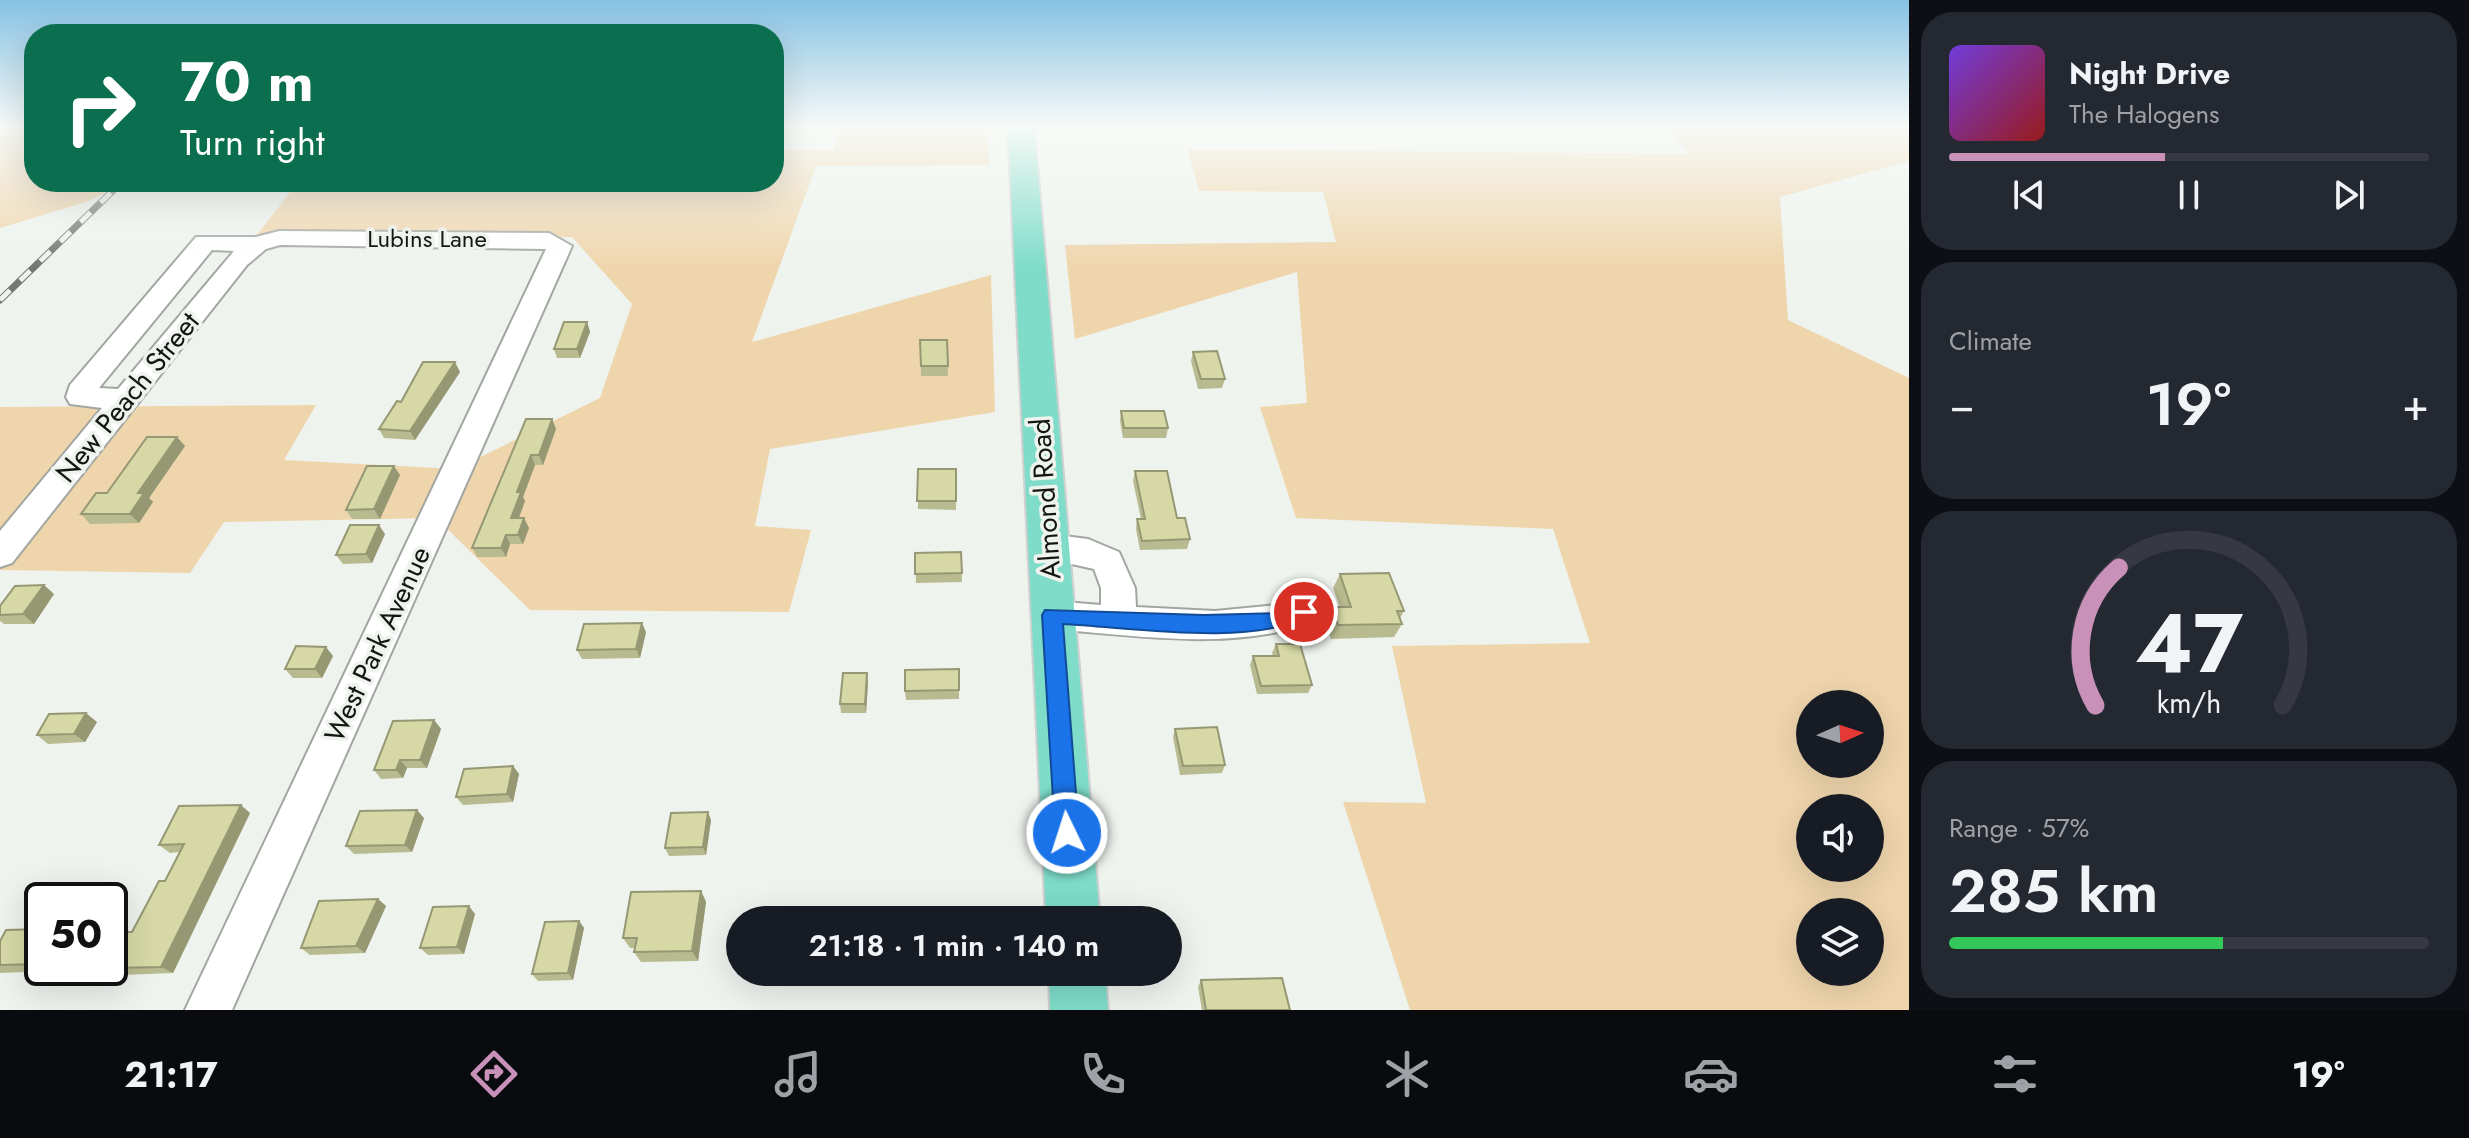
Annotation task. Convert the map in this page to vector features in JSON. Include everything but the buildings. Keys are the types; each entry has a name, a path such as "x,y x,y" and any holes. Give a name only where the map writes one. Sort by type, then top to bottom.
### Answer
{"main road":[{"name":"Almond Road","path":"1024,173 1072,906"},
{"path":"1078,986 1079,1010"}],"street":[{"name":"Lubins Lane","path":"257,244 279,238 549,240 560,246 546,278"},
{"path":"125,399 80,397 80,392 205,242 257,244"},
{"name":"New Peach Street","path":"0,554 238,260 257,244"},
{"name":"West Park Avenue","path":"208,1010 546,278"},
{"path":"1048,547 1088,552 1107,561 1118,588 1119,619"},
{"path":"1052,615 1204,623 1280,622 1304,612"}],"shaded area":[{"path":"0,173 24,173 24,192 107,192 89,201 0,228"},
{"path":"784,173 813,173 752,342 991,275 995,412 770,449 755,526 811,530 789,612 530,610 436,518 224,522 190,573 0,570 0,407 316,405 284,460 456,469 600,398 632,304 572,237 253,240 290,192 784,192"},
{"path":"1194,173 1866,173 1780,197 1788,320 1909,378 1909,1010 1410,1010 1343,802 1426,803 1392,646 1590,643 1553,529 1296,518 1260,407 1307,403 1297,272 1075,339 1065,245 1336,242 1323,192 1199,191"}],"railway":[{"path":"0,300 112,192"}],"route":[{"path":"1067,833 1052,615 1204,623 1280,622 1304,612"}]}
